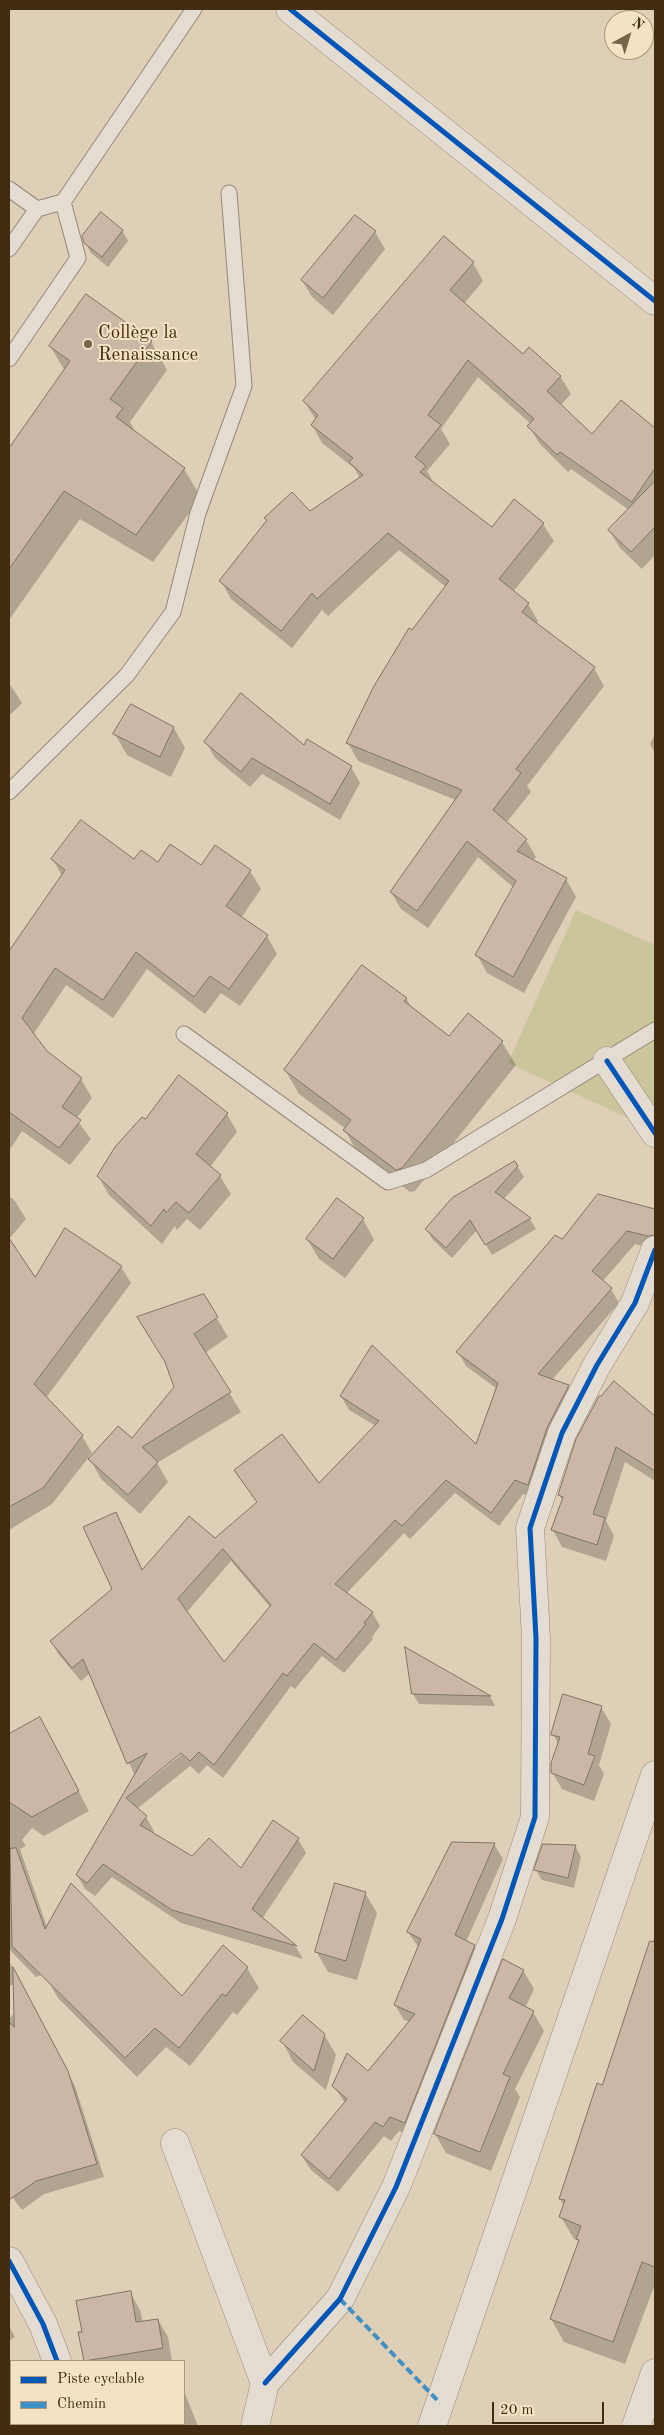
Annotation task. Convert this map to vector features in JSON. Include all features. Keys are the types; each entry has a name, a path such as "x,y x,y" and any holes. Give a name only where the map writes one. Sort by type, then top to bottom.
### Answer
{"street":[{"path":"290,9 655,301"},
{"path":"607,1061 655,1133"},
{"path":"255,2426 265,2383 340,2299 396,2187 502,1919 535,1817 536,1638 530,1528 562,1433 597,1366 635,1304 655,1250"},
{"path":"432,2426 655,1776"},
{"path":"175,2143 265,2383"},
{"path":"9,2262 43,2324 56,2360"},
{"path":"636,2426 655,2373"}],"lane":[{"path":"9,248 37,209 62,202 194,9"},
{"path":"9,189 37,209"},
{"path":"9,792 127,675 173,612 198,513 244,386 229,193"},
{"path":"9,359 78,258 62,202"},
{"path":"184,1034 388,1182 426,1170 655,1030"}],"shaded area":[{"path":"576,910 655,945 655,1130 508,1063"}],"building":[{"path":"101,212 123,230 102,257 84,243 82,236"},
{"path":"355,215 376,231 323,298 301,280"},
{"path":"444,236 474,262 450,290 523,354 529,347 561,376 547,391 592,434 621,400 655,428 655,468 632,502 560,452 557,455 527,426 534,419 468,360 428,415 441,425 415,457 426,466 420,472 492,527 514,499 544,523 499,579 529,603 522,612 595,667 516,769 521,773 493,810 527,839 517,851 567,878 513,977 475,955 516,881 467,841 417,911 390,892 462,790 346,743 374,686 409,628 412,630 449,581 388,533 317,599 312,593 281,631 219,581 267,520 264,518 292,492 310,511 363,475 349,462 353,458 311,425 318,415 303,401"},
{"path":"86,294 152,341 110,399 123,408 116,417 185,468 136,535 64,491 9,569 9,448 70,361 49,346"},
{"path":"655,481 655,527 631,552 608,530"},
{"path":"241,693 304,745 307,739 352,766 330,804 252,758 241,772 204,742"},
{"path":"131,704 174,727 160,757 113,734"},
{"path":"81,820 134,859 141,850 158,862 170,844 201,865 215,845 251,870 226,906 268,935 229,989 210,976 194,997 136,952 103,1000 55,968 22,1018 47,1051 82,1078 62,1107 81,1120 59,1148 9,1112 9,951 65,870 51,859"},
{"path":"362,965 407,998 404,1001 449,1036 468,1013 503,1041 402,1168 396,1170 343,1130 351,1120 284,1070"},
{"path":"179,1075 228,1113 196,1154 221,1175 189,1213 176,1202 166,1213 164,1209 151,1226 97,1176 115,1147 142,1117 145,1119"},
{"path":"515,1161 518,1166 495,1192 531,1218 485,1245 470,1220 446,1248 425,1229 452,1198"},
{"path":"598,1194 655,1209 655,1235 648,1236 627,1231 592,1271 612,1288 538,1374 569,1385 547,1428 528,1485 515,1480 491,1513 446,1480 402,1526 395,1520 335,1584 373,1612 364,1623 366,1624 336,1660 314,1643 287,1676 283,1673 214,1765 199,1752 190,1761 181,1753 126,1798 147,1816 140,1825 192,1856 209,1838 241,1868 273,1820 299,1838 252,1909 297,1946 172,1910 103,1864 87,1883 76,1875 147,1753 127,1764 83,1659 72,1668 50,1641 112,1589 83,1527 116,1512 142,1570 189,1516 215,1538 257,1502 234,1470 282,1434 319,1483 379,1421 340,1396 372,1345 476,1444 498,1383 456,1352 555,1235 562,1239","holes":["223,1549 271,1605 224,1662 178,1599"]},
{"path":"337,1198 364,1218 333,1259 306,1239"},
{"path":"65,1228 122,1266 34,1384 83,1435 43,1488 9,1507 9,1238 35,1277"},
{"path":"204,1294 218,1317 194,1334 231,1392 142,1447 158,1462 128,1495 88,1459 118,1426 132,1438 174,1387 165,1362 137,1317"},
{"path":"614,1381 655,1416 655,1471 616,1447 593,1514 605,1518 597,1545 551,1530 563,1497 558,1495 576,1439 599,1396"},
{"path":"405,1647 491,1696 412,1694"},
{"path":"563,1694 602,1706 588,1754 595,1756 584,1785 551,1773 551,1763 560,1737 551,1735"},
{"path":"40,1717 79,1791 32,1817 9,1802 9,1734"},
{"path":"452,1842 495,1843 455,1935 475,1945 405,2123 390,2117 383,2127 375,2122 329,2179 301,2155 347,2099 332,2086 347,2053 368,2071 415,2014 394,2005 421,1939 407,1932"},
{"path":"543,1844 576,1845 568,1878 534,1870"},
{"path":"16,1848 45,1929 71,1883 182,1996 223,1945 248,1967 226,1996 222,1994 179,2048 155,2028 125,2058 12,1946 10,1849"},
{"path":"335,1883 366,1892 346,1961 315,1952"},
{"path":"650,1941 655,1942 655,2267 642,2262 613,2342 550,2319 579,2240 576,2239 581,2226 559,2217 565,2200 559,2199 597,2083 602,2085"},
{"path":"503,1959 524,1970 509,1998 534,2011 503,2074 510,2077 480,2152 434,2134"},
{"path":"13,1967 68,2071 97,2164 36,2181 9,2200 9,2022 14,2027"},
{"path":"303,2015 325,2034 314,2071 280,2041"},
{"path":"131,2291 136,2322 158,2319 163,2348 84,2360 78,2332 82,2332 76,2301"}],"marked path":[{"path":"340,2299 440,2403"}],"cycle path":[{"path":"290,9 655,301"},
{"path":"607,1061 655,1133"},
{"path":"265,2383 340,2299 396,2187 502,1919 535,1817 536,1638 530,1528 562,1433 597,1365 635,1303 655,1250"},
{"path":"9,2261 43,2324 57,2360"}],"place":[{"name":"Collège la Renaissance","path":"88,344"}]}
